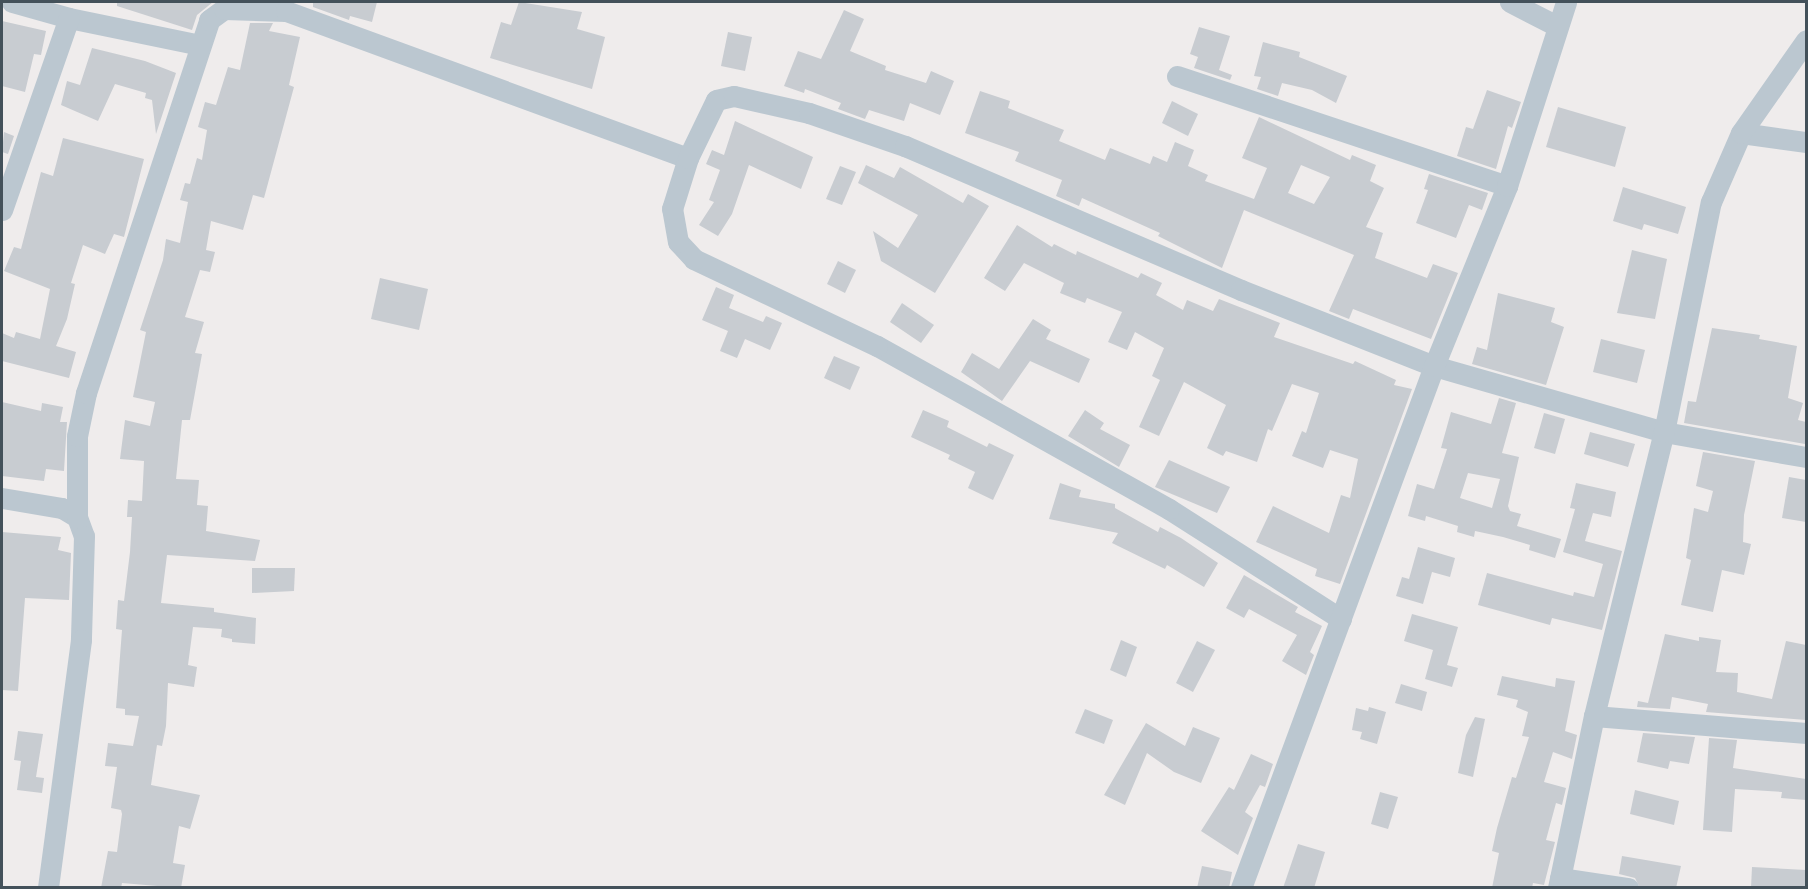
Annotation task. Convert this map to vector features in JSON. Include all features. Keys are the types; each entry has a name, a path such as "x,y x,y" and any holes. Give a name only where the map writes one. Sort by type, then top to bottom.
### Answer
{"street":[{"path":"12,2 69,18 200,45"},
{"path":"1510,2 1557,26"},
{"path":"1241,888 1434,366 1507,186 1566,2"},
{"path":"48,888 81,640 85,559 84,536 77,517 77,436 86,393 209,20 224,9 288,6 688,158"},
{"path":"2,210 69,18"},
{"path":"1628,888 1559,883 1594,716 1664,432 1711,202 1741,133 1806,40"},
{"path":"1177,76 1507,186"},
{"path":"1341,619 1169,509 877,346 694,259 678,242 672,209 688,158 716,100 734,96 809,113 905,146 1241,290 1434,366 1664,432 1806,457"},
{"path":"1741,133 1806,142"},
{"path":"2,498 62,508 77,517"},
{"path":"1594,716 1806,733"}],"building":[{"path":"117,2 213,2 197,15 192,30 117,6"},
{"path":"313,2 377,2 372,22 350,16 349,20 313,7"},
{"path":"519,2 582,12 577,29 605,37 592,89 490,58 501,22 511,25"},
{"path":"844,10 864,19 850,51 886,66 885,70 926,83 931,71 954,81 940,115 910,103 904,121 869,110 865,119 838,109 841,103 805,89 804,93 784,86 798,51 821,59"},
{"path":"2,21 46,31 41,55 34,54 25,92 2,86"},
{"path":"250,23 273,23 269,31 300,37 289,85 294,87 264,198 253,195 243,230 211,221 206,250 215,252 210,272 200,270 185,317 204,322 195,353 202,354 190,420 182,420 176,479 199,480 197,505 208,506 206,531 260,540 255,561 167,555 161,603 214,608 214,612 256,618 255,644 232,642 232,639 221,637 222,629 193,627 188,665 197,667 194,687 168,683 166,726 162,746 157,745 151,785 200,795 190,829 179,826 173,863 185,865 181,888 122,883 121,888 101,888 108,851 117,852 122,814 121,810 111,808 117,767 105,766 108,743 133,746 139,716 125,715 125,709 116,708 122,630 116,629 118,600 124,601 130,552 132,517 127,517 128,500 142,501 144,461 120,459 125,420 150,426 155,402 133,397 146,332 140,330 163,260 166,239 180,243 188,202 180,200 185,183 190,184 197,158 202,160 207,130 198,127 205,102 216,105 228,67 240,70"},
{"path":"1199,27 1230,36 1219,70 1232,75 1230,80 1194,68 1198,57 1190,54"},
{"path":"728,32 752,37 745,71 721,66"},
{"path":"1263,42 1300,52 1299,57 1347,76 1336,103 1312,90 1282,83 1278,96 1257,89 1261,77 1254,76"},
{"path":"92,48 145,61 176,73 156,134 152,100 145,98 146,93 115,84 98,121 61,105 67,81 80,85"},
{"path":"1487,90 1521,102 1512,128 1508,126 1496,169 1457,156 1466,127 1473,129"},
{"path":"980,91 1010,101 1008,108 1064,130 1059,141 1105,160 1110,148 1150,164 1153,156 1167,162 1175,142 1194,150 1188,166 1208,175 1205,181 1254,199 1267,168 1242,158 1259,117 1350,160 1352,155 1376,165 1370,181 1384,188 1366,227 1383,233 1375,258 1427,278 1433,264 1458,273 1431,339 1353,309 1349,319 1329,311 1354,255 1244,210 1222,268 1158,236 1160,233 1082,198 1079,206 1056,196 1062,180 1015,161 1019,152 965,133","holes":["1301,165 1330,177 1314,204 1288,193"]},
{"path":"1172,101 1198,114 1188,136 1162,123"},
{"path":"1558,107 1626,127 1615,167 1546,147"},
{"path":"735,121 813,157 801,189 749,165 732,214 718,236 699,225 714,202 709,200 720,170 706,164 712,150 724,155"},
{"path":"4,132 14,136 8,154 2,152"},
{"path":"63,138 144,159 124,237 114,234 105,254 83,245 71,283 75,284 67,319 56,346 76,352 69,378 2,361 2,333 14,338 16,332 40,339 50,289 4,271 14,247 21,249 41,172 53,176"},
{"path":"866,165 894,178 900,167 963,203 968,194 989,206 935,293 881,261 873,231 898,248 918,215 858,183"},
{"path":"840,166 856,172 842,205 826,199"},
{"path":"1429,174 1488,193 1482,210 1469,205 1456,238 1416,223 1428,190 1424,189"},
{"path":"1623,187 1686,207 1678,234 1644,224 1642,230 1613,221"},
{"path":"1017,225 1052,247 1054,244 1076,255 1077,251 1138,278 1141,273 1162,283 1156,295 1183,310 1187,300 1213,311 1219,299 1280,323 1274,337 1353,364 1355,361 1396,380 1394,385 1412,389 1340,584 1315,576 1317,569 1256,542 1273,506 1329,533 1341,495 1350,498 1358,459 1330,450 1323,468 1292,456 1302,431 1306,433 1319,393 1292,384 1272,431 1268,429 1257,462 1226,451 1223,456 1207,448 1226,405 1184,382 1159,436 1139,427 1160,380 1152,376 1164,348 1135,332 1127,350 1108,342 1122,312 1087,298 1085,303 1060,293 1064,283 1024,263 1005,291 984,278"},
{"path":"1632,250 1667,259 1655,319 1617,313"},
{"path":"838,261 856,270 845,293 827,284"},
{"path":"380,278 428,289 419,330 371,319"},
{"path":"716,287 734,295 729,308 763,322 766,316 782,323 770,350 745,339 737,358 720,351 728,331 702,320"},
{"path":"1498,293 1555,308 1551,322 1564,327 1546,385 1472,364 1477,347 1487,350"},
{"path":"902,303 934,325 921,343 890,322"},
{"path":"1033,319 1051,330 1046,339 1090,359 1079,383 1030,361 1002,401 961,372 972,353 999,369"},
{"path":"1712,328 1760,335 1759,339 1797,346 1788,398 1803,403 1798,420 1806,422 1805,444 1684,423 1688,401 1696,402"},
{"path":"1601,339 1645,350 1637,383 1593,372"},
{"path":"834,356 860,367 850,390 824,378"},
{"path":"1499,398 1516,403 1502,453 1519,457 1508,506 1510,511 1521,514 1517,526 1561,539 1555,558 1529,550 1530,545 1503,537 1475,531 1474,537 1457,532 1458,526 1426,516 1425,521 1408,516 1417,484 1434,489 1447,449 1441,448 1451,412 1491,424","holes":["1468,473 1500,479 1492,508 1460,498"]},
{"path":"2,402 41,411 42,403 63,407 60,422 67,422 64,471 46,469 44,481 2,476"},
{"path":"923,410 949,421 947,427 987,447 989,443 1014,455 993,500 968,488 975,472 948,459 950,455 911,437"},
{"path":"1085,410 1104,423 1100,429 1130,445 1119,467 1068,436"},
{"path":"1544,413 1565,419 1555,454 1534,448"},
{"path":"1590,432 1635,444 1628,467 1584,454"},
{"path":"1703,452 1755,461 1744,515 1743,542 1751,544 1744,575 1722,570 1713,612 1681,605 1691,560 1686,558 1694,508 1708,512 1713,491 1696,486"},
{"path":"1169,460 1230,487 1217,513 1155,487"},
{"path":"1789,477 1806,480 1806,522 1782,518"},
{"path":"1060,483 1081,490 1079,497 1115,504 1115,508 1158,532 1160,527 1181,538 1218,563 1204,587 1167,565 1165,569 1112,543 1118,533 1049,519"},
{"path":"1576,483 1616,492 1611,517 1593,513 1585,541 1622,551 1602,630 1552,618 1550,625 1478,605 1487,573 1573,596 1574,592 1594,597 1603,564 1563,552 1575,509 1570,508"},
{"path":"2,532 61,537 58,550 71,553 69,600 25,598 18,691 2,690"},
{"path":"1418,547 1455,558 1450,577 1432,572 1423,604 1396,596 1402,577 1409,579"},
{"path":"252,568 295,568 294,591 252,593"},
{"path":"1244,575 1298,607 1295,612 1322,626 1310,652 1314,655 1306,675 1282,661 1297,635 1249,609 1244,618 1226,608"},
{"path":"1412,614 1458,627 1447,665 1458,668 1452,687 1425,679 1433,650 1404,641"},
{"path":"1665,634 1699,641 1699,637 1721,640 1716,672 1738,673 1737,692 1772,699 1786,641 1806,645 1806,720 1706,712 1708,704 1672,697 1670,709 1637,707 1638,701 1648,703"},
{"path":"1121,640 1137,647 1126,677 1110,670"},
{"path":"1197,641 1215,650 1193,692 1176,683"},
{"path":"1502,676 1555,687 1556,678 1575,681 1565,731 1577,735 1572,759 1553,752 1544,782 1566,788 1562,805 1556,803 1546,840 1555,842 1544,885 1533,883 1532,888 1492,888 1499,853 1492,851 1497,828 1512,777 1516,778 1529,737 1522,736 1528,712 1516,707 1518,700 1497,695"},
{"path":"1401,684 1427,692 1422,711 1395,703"},
{"path":"1369,707 1386,712 1377,744 1360,739 1362,732 1352,730 1356,708 1368,711"},
{"path":"1085,709 1113,720 1104,744 1075,733"},
{"path":"1475,717 1485,719 1473,777 1458,773 1466,735"},
{"path":"1146,723 1185,746 1193,727 1220,738 1201,783 1174,772 1147,753 1125,805 1104,795"},
{"path":"18,731 43,734 36,777 44,778 42,793 17,790 21,761 14,760"},
{"path":"1643,733 1695,737 1689,764 1670,761 1668,769 1637,762"},
{"path":"1709,738 1737,740 1733,768 1806,779 1806,800 1781,798 1782,792 1735,789 1732,832 1703,830"},
{"path":"1251,754 1273,764 1265,787 1260,785 1245,812 1253,818 1238,855 1201,831 1229,787 1234,790"},
{"path":"1635,790 1679,801 1674,825 1630,814"},
{"path":"1380,792 1398,797 1388,829 1371,824"},
{"path":"1298,844 1325,852 1314,888 1283,888"},
{"path":"1622,856 1681,866 1676,888 1640,888 1635,878 1619,874"},
{"path":"1202,866 1232,872 1229,888 1197,888"},
{"path":"1752,867 1806,870 1806,888 1751,888"}]}
